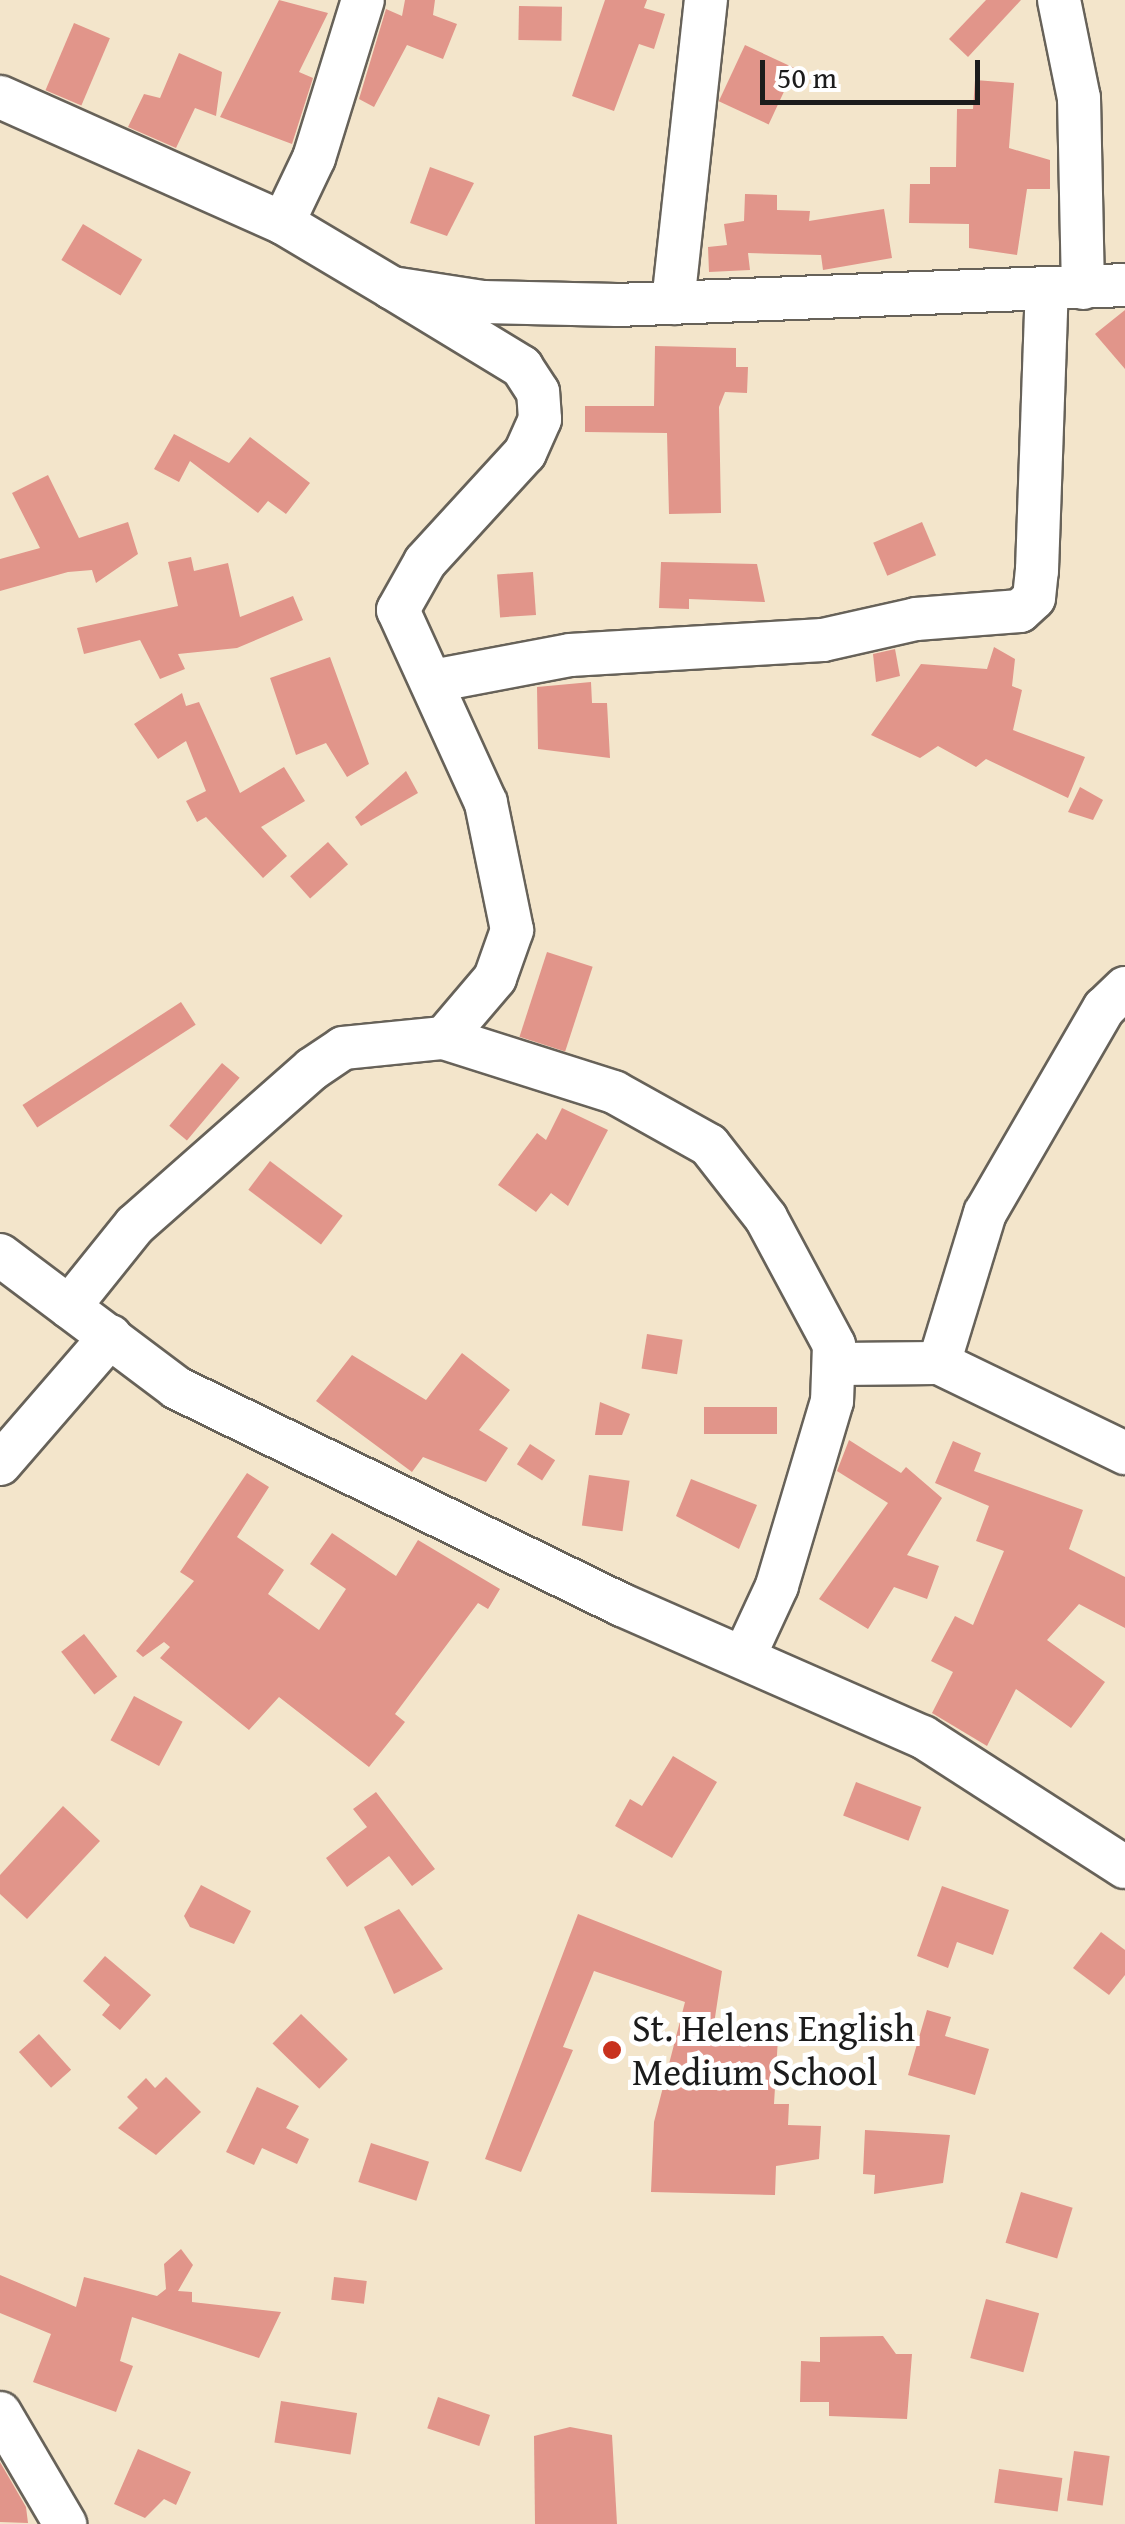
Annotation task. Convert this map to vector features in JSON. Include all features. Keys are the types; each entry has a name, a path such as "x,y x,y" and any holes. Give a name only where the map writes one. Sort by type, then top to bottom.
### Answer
{"street":[{"path":"283,223 314,158 363,0"},
{"path":"673,302 706,0"},
{"path":"433,682 570,655 791,643 1020,611 1034,598 1085,288 1079,98 1059,0"},
{"path":"0,97 283,223 522,367 538,392 540,419 525,453 404,590 398,610 486,803 512,930 495,978 444,1038"},
{"path":"392,288 483,302 673,302 1085,288"},
{"path":"938,1362 985,1213 1104,1008 1125,988"},
{"path":"69,1308 136,1224 312,1069 343,1048 444,1038 614,1092 709,1145 766,1218 836,1364 777,1586 745,1654"},
{"path":"0,1255 176,1388 330,1465 924,1737 1125,1866"},
{"path":"0,1464 111,1336"},
{"path":"836,1364 938,1362 1125,1452"},
{"path":"0,2413 65,2524"}],"building":[{"path":"279,0 328,13 299,72 313,78 292,144 220,117"},
{"path":"405,0 435,0 433,15 457,24 443,59 407,45 374,107 359,99 386,9 402,16"},
{"path":"605,0 647,0 644,8 665,14 654,49 639,44 614,111 572,96"},
{"path":"986,0 1021,0 968,57 949,39"},
{"path":"519,6 562,7 561,41 518,40"},
{"path":"74,23 110,38 81,105 45,90"},
{"path":"745,45 795,68 769,124 719,101"},
{"path":"179,53 222,72 216,116 195,108 176,148 128,127 144,94 160,98"},
{"path":"975,80 1014,83 1009,148 1050,160 1050,189 1027,189 1017,255 969,248 969,224 909,223 910,184 930,184 930,167 956,167 957,109 973,109"},
{"path":"430,167 474,183 447,236 410,223"},
{"path":"745,194 777,195 777,210 810,211 809,221 884,209 892,258 823,270 821,255 748,253 750,270 709,272 708,247 727,245 724,224 744,221"},
{"path":"83,224 142,260 121,296 61,260"},
{"path":"1125,310 1125,369 1095,334"},
{"path":"655,346 736,348 736,367 748,367 747,393 725,392 719,407 721,513 669,514 667,433 585,432 585,406 654,406"},
{"path":"174,434 229,463 250,437 310,483 286,514 268,501 258,513 190,461 179,482 154,469"},
{"path":"48,475 79,538 128,522 138,554 96,583 92,570 68,572 0,591 0,559 40,548 12,493"},
{"path":"922,522 936,555 887,576 873,543"},
{"path":"191,557 194,571 228,563 240,617 293,596 303,620 237,648 178,654 185,669 160,679 140,640 84,654 77,628 178,606 168,562"},
{"path":"661,562 757,564 765,602 689,599 689,609 659,608"},
{"path":"533,572 536,615 500,617 497,575"},
{"path":"994,647 1015,659 1012,686 1022,690 1013,730 1085,757 1068,798 986,759 976,767 938,746 920,758 871,735 921,664 987,669"},
{"path":"895,649 900,676 876,682 873,654"},
{"path":"330,657 369,764 347,777 326,743 296,755 270,678"},
{"path":"591,682 592,703 607,703 610,758 538,749 537,687"},
{"path":"182,693 186,706 199,702 240,793 284,767 305,801 261,827 287,856 263,878 206,817 197,822 186,801 206,791 186,741 158,759 134,724"},
{"path":"406,771 418,793 361,826 355,817"},
{"path":"1080,787 1103,800 1093,820 1068,812"},
{"path":"328,842 348,864 310,898 290,876"},
{"path":"547,952 593,967 565,1051 519,1037"},
{"path":"181,1002 196,1025 37,1128 22,1105"},
{"path":"222,1063 240,1078 187,1141 169,1126"},
{"path":"562,1108 608,1130 568,1206 551,1193 536,1212 498,1185 537,1133 546,1140"},
{"path":"270,1161 343,1216 321,1245 248,1190"},
{"path":"647,1334 683,1340 677,1374 642,1369"},
{"path":"462,1353 510,1390 479,1430 508,1448 486,1482 423,1457 412,1472 316,1401 352,1355 426,1400"},
{"path":"600,1402 630,1414 622,1435 595,1435"},
{"path":"704,1407 777,1407 777,1434 704,1434"},
{"path":"849,1440 901,1473 906,1467 942,1498 907,1555 939,1566 927,1599 894,1587 868,1629 819,1599 888,1503 837,1471"},
{"path":"953,1441 981,1453 974,1471 1083,1510 1069,1549 1125,1577 1125,1628 1079,1604 1047,1640 1105,1682 1071,1728 1016,1689 987,1746 932,1713 953,1672 931,1661 955,1616 973,1625 1004,1551 976,1541 989,1506 935,1483"},
{"path":"530,1444 555,1460 542,1480 517,1464"},
{"path":"247,1473 269,1487 237,1537 284,1570 268,1594 319,1630 346,1589 310,1564 332,1533 396,1576 418,1540 500,1589 488,1609 478,1603 395,1714 405,1722 369,1767 279,1697 249,1730 160,1658 170,1647 164,1642 143,1657 136,1651 194,1581 180,1572"},
{"path":"589,1475 630,1481 623,1531 582,1526"},
{"path":"691,1479 757,1505 739,1549 676,1516"},
{"path":"84,1634 117,1677 94,1694 61,1652"},
{"path":"134,1696 183,1722 159,1766 111,1740"},
{"path":"673,1756 717,1782 672,1858 615,1826 630,1799 642,1806"},
{"path":"856,1782 921,1807 908,1841 843,1816"},
{"path":"376,1792 435,1869 412,1886 389,1856 347,1887 326,1858 367,1827 353,1809"},
{"path":"63,1806 100,1841 27,1919 0,1894 0,1875"},
{"path":"201,1885 251,1911 234,1944 190,1927 184,1916"},
{"path":"942,1886 1009,1910 993,1955 957,1942 948,1968 917,1956"},
{"path":"399,1909 443,1969 394,1994 364,1927"},
{"path":"578,1914 722,1971 714,2024 763,2027 762,2038 778,2038 774,2104 789,2104 788,2125 821,2126 819,2159 776,2166 775,2195 651,2192 654,2122 685,2002 594,1971 563,2047 573,2050 521,2172 485,2159"},
{"path":"1101,1932 1125,1950 1125,1975 1109,1995 1073,1968"},
{"path":"105,1956 151,1995 120,2030 102,2015 110,2005 83,1981"},
{"path":"927,2010 951,2017 945,2036 989,2049 975,2095 908,2075"},
{"path":"301,2014 348,2059 319,2089 273,2043"},
{"path":"39,2034 71,2070 51,2088 19,2052"},
{"path":"166,2077 201,2112 156,2155 118,2128 138,2108 127,2097 146,2078 155,2088"},
{"path":"257,2087 299,2106 286,2128 309,2139 297,2164 262,2148 254,2165 226,2152"},
{"path":"865,2130 950,2135 943,2183 874,2194 875,2175 863,2174"},
{"path":"371,2143 429,2162 416,2201 358,2182"},
{"path":"1021,2192 1073,2208 1057,2258 1006,2243"},
{"path":"181,2249 193,2265 178,2291 192,2292 192,2302 281,2312 259,2358 132,2317 120,2361 133,2366 116,2412 33,2382 51,2334 0,2313 0,2275 76,2307 84,2277 157,2296 166,2289 164,2264"},
{"path":"334,2277 367,2281 364,2304 331,2300"},
{"path":"986,2299 1039,2313 1023,2372 970,2358"},
{"path":"883,2336 896,2354 912,2354 907,2419 829,2416 829,2402 800,2402 801,2361 820,2362 820,2337"},
{"path":"438,2397 490,2415 479,2446 427,2428"},
{"path":"281,2401 357,2413 350,2455 274,2442"},
{"path":"570,2427 612,2435 617,2524 535,2524 534,2436"},
{"path":"138,2449 191,2472 176,2505 164,2499 145,2518 114,2504"},
{"path":"1074,2451 1110,2456 1103,2506 1067,2501"},
{"path":"0,2462 26,2507 28,2523 0,2522"},
{"path":"999,2469 1062,2478 1058,2512 994,2503"}],"place":[{"name":"St. Helens English Medium School","path":"612,2050"}]}
